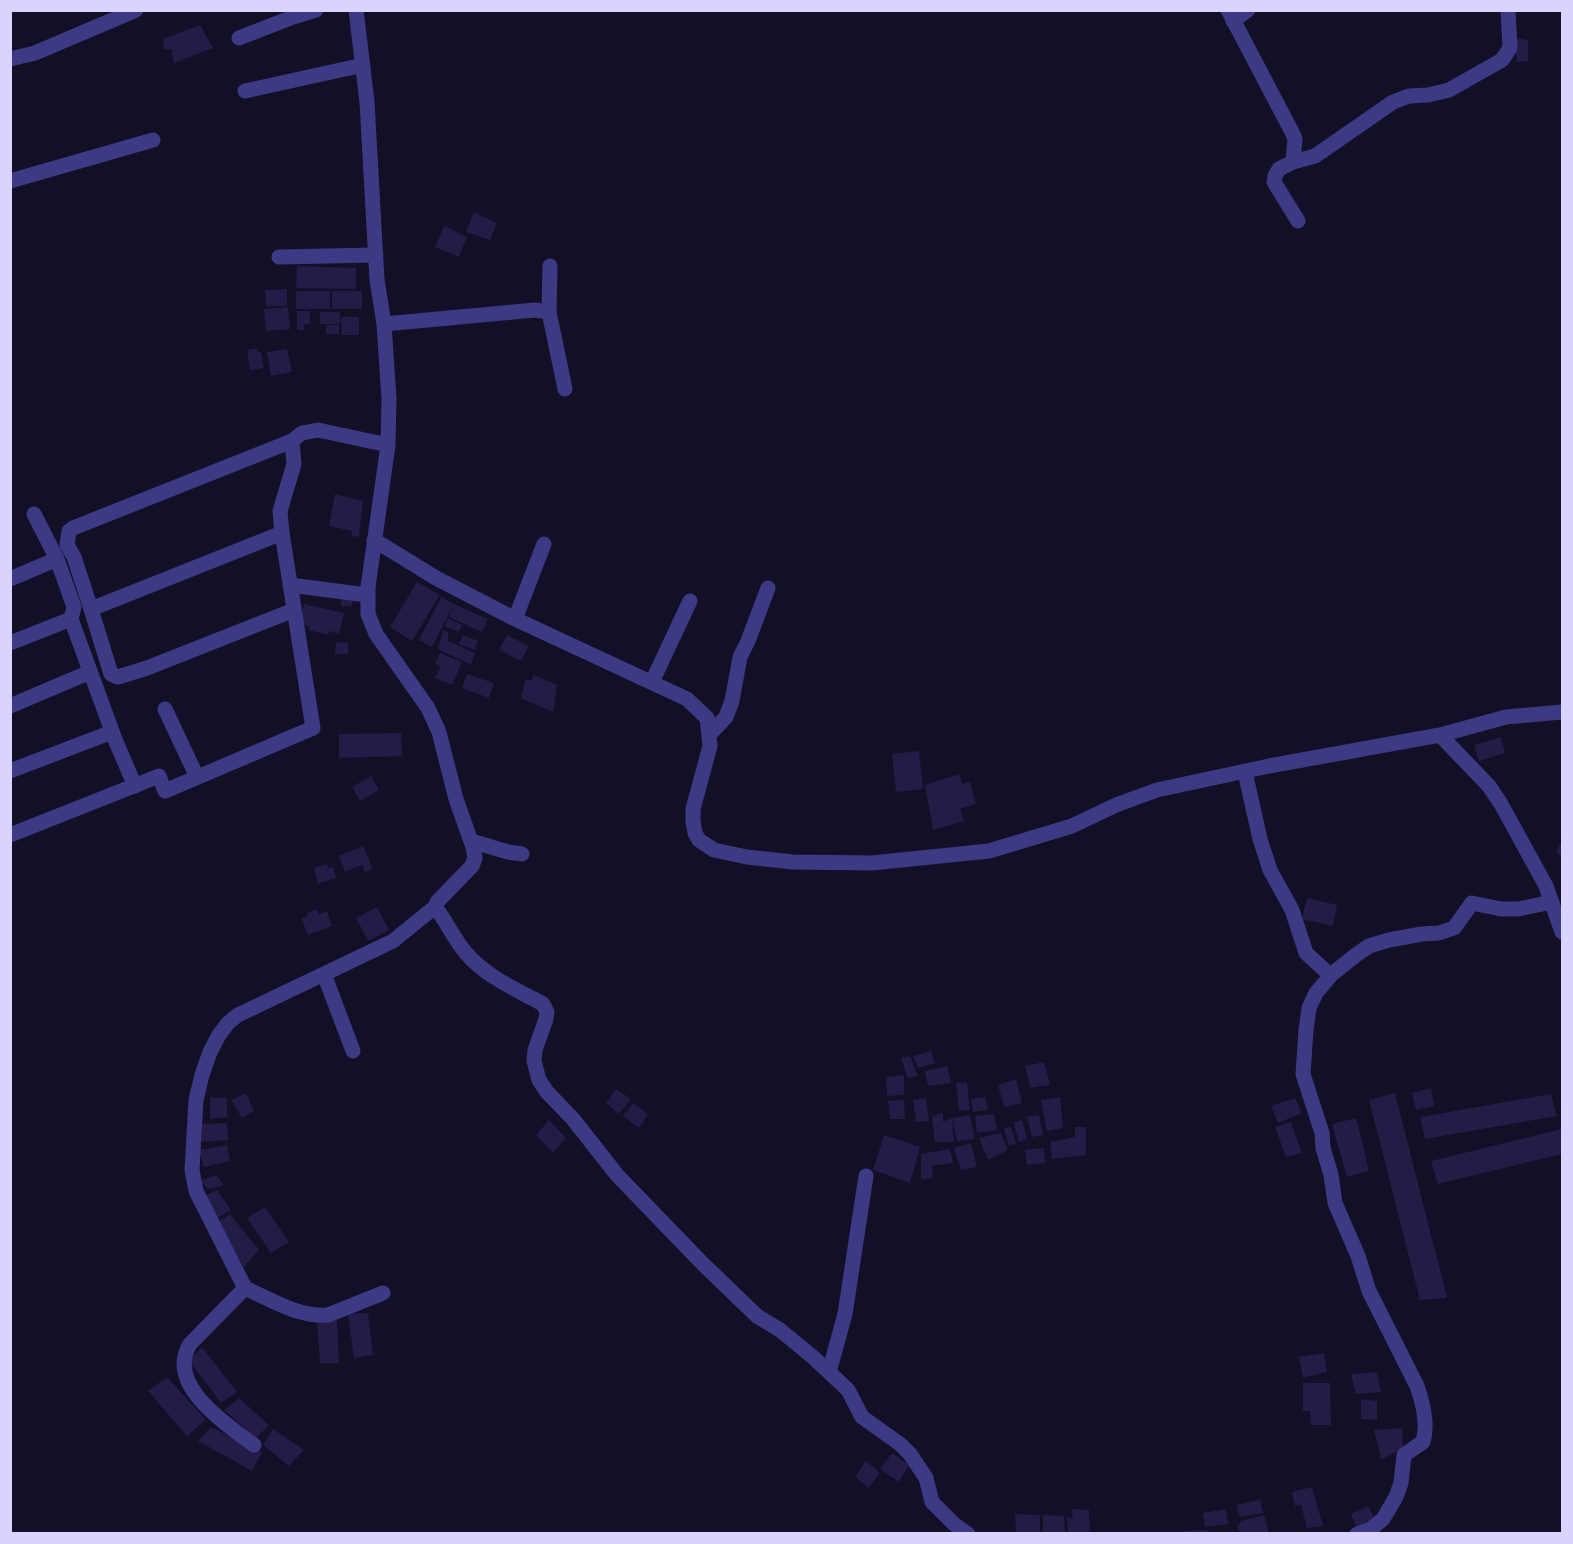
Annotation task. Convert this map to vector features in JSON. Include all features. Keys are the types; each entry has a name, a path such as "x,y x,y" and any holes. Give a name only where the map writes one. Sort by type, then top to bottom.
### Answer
{"street":[{"path":"10,59 35,53 136,10"},
{"path":"238,38 316,10"},
{"path":"356,10 363,65 378,291 384,324 388,399 388,445 367,595 368,614 376,634 428,708 438,732 451,783 471,841 474,862 435,907 393,941 238,1014 228,1023 210,1052 202,1074 196,1100 192,1170 194,1183 219,1239 245,1288 284,1307 321,1315 328,1315 383,1293"},
{"path":"1248,10 1231,16 1293,134 1295,140 1293,162"},
{"path":"1298,220 1274,182 1279,169 1293,162 1315,156 1402,98 1449,90 1502,60 1510,48 1508,10"},
{"path":"245,91 363,65"},
{"path":"10,181 153,140"},
{"path":"279,257 376,255"},
{"path":"550,266 549,312 565,388"},
{"path":"384,324 536,310 549,312"},
{"path":"294,610 147,668 118,677 111,674 74,557 67,545 70,530 292,441 302,433 318,430 388,445"},
{"path":"10,835 159,776 165,791 313,728 280,511 294,464 292,441"},
{"path":"34,514 57,559 74,607 71,619 112,732 135,786"},
{"path":"91,609 282,533"},
{"path":"374,540 436,578 515,619 695,704 706,718 710,746 708,760 701,772 693,809 695,833 699,840 714,850 747,857 793,861 872,862 989,851 1072,826 1116,805 1156,790 1440,735 1506,717 1563,712"},
{"path":"515,619 544,544"},
{"path":"10,579 57,559"},
{"path":"290,585 367,595"},
{"path":"709,735 726,717 732,701 740,657 768,588"},
{"path":"652,682 690,600"},
{"path":"10,643 71,619"},
{"path":"10,706 90,672"},
{"path":"165,709 197,777"},
{"path":"10,771 112,732"},
{"path":"1440,735 1489,786 1537,869 1563,932"},
{"path":"1245,772 1260,839 1270,870 1292,910 1306,953 1330,975"},
{"path":"471,841 522,854"},
{"path":"1357,1533 1371,1529 1383,1519 1401,1483 1404,1455 1423,1442 1425,1427 1422,1399 1417,1386 1370,1291 1335,1203 1322,1133 1304,1074 1309,1008 1316,993 1330,975 1369,946 1389,940 1446,932 1455,928 1473,903 1501,909 1518,909 1552,902"},
{"path":"435,907 468,955 488,973 543,1004 546,1008 546,1019 535,1050 534,1060 538,1080 573,1119 617,1175 757,1316 780,1330 848,1390 862,1417 900,1444 910,1454 926,1478 932,1502 954,1524 968,1533"},
{"path":"324,974 353,1051"},
{"path":"829,1372 845,1314 866,1176"},
{"path":"245,1288 190,1344 184,1354 184,1369 198,1398 217,1418 255,1444"}],"building":[{"path":"200,25 213,48 174,63 171,49 164,49 163,39"},
{"path":"1514,38 1528,40 1528,61 1517,62"},
{"path":"474,212 497,223 490,240 466,232"},
{"path":"444,226 467,237 459,257 435,247"},
{"path":"297,266 356,268 356,289 296,288"},
{"path":"287,289 287,306 266,306 265,290"},
{"path":"296,291 330,291 330,309 296,309"},
{"path":"332,291 362,291 362,309 332,309"},
{"path":"288,307 290,329 266,331 264,309"},
{"path":"297,311 310,311 310,324 304,324 304,330 297,330"},
{"path":"320,312 340,312 340,324 320,324"},
{"path":"341,317 359,317 359,335 342,335"},
{"path":"326,325 339,325 339,334 326,334"},
{"path":"257,348 258,352 261,352 264,368 250,370 247,350"},
{"path":"287,349 292,372 271,376 267,352"},
{"path":"335,494 363,501 359,537 352,536 352,531 329,526"},
{"path":"417,582 440,595 412,641 390,627"},
{"path":"341,596 353,597 352,606 341,606"},
{"path":"441,597 454,604 432,647 419,640"},
{"path":"304,604 344,613 339,634 329,631 328,635 309,630 308,626 299,623"},
{"path":"454,604 488,619 482,632 449,617"},
{"path":"448,618 462,625 459,632 445,626"},
{"path":"443,630 448,632 448,641 475,653 471,665 438,649"},
{"path":"463,635 478,641 475,650 459,644"},
{"path":"507,635 529,646 521,661 499,650"},
{"path":"336,642 348,643 348,654 335,654"},
{"path":"440,653 462,662 452,685 435,678 441,666 435,664"},
{"path":"467,674 494,683 489,698 462,688"},
{"path":"533,675 557,685 553,712 521,698 526,679 532,681"},
{"path":"401,733 402,756 339,758 339,734"},
{"path":"1501,737 1505,753 1479,761 1474,745"},
{"path":"919,751 923,789 896,792 892,754"},
{"path":"959,774 962,784 970,782 976,804 960,809 964,821 933,830 925,785"},
{"path":"371,776 379,790 360,801 352,787"},
{"path":"1562,841 1562,856 1556,852"},
{"path":"363,846 373,869 365,872 362,865 345,872 339,856"},
{"path":"327,864 328,868 333,867 336,878 318,884 314,868"},
{"path":"1307,898 1337,905 1333,926 1302,919"},
{"path":"377,907 389,930 368,941 356,918"},
{"path":"317,909 319,914 327,911 332,926 308,935 301,918"},
{"path":"931,1051 935,1063 918,1068 913,1056"},
{"path":"910,1056 918,1076 908,1078 901,1058"},
{"path":"1044,1062 1050,1085 1030,1088 1025,1066"},
{"path":"947,1066 951,1083 928,1086 925,1071"},
{"path":"904,1075 904,1095 887,1096 886,1077"},
{"path":"1016,1079 1022,1103 1004,1107 998,1085"},
{"path":"967,1082 970,1110 959,1111 956,1083"},
{"path":"1431,1088 1434,1106 1416,1110 1412,1093"},
{"path":"616,1089 631,1099 619,1114 606,1103"},
{"path":"246,1093 254,1111 242,1118 231,1100"},
{"path":"1395,1093 1447,1298 1420,1300 1369,1100"},
{"path":"1551,1094 1557,1116 1425,1139 1420,1117"},
{"path":"210,1097 227,1098 227,1117 210,1119"},
{"path":"985,1097 988,1110 973,1112 971,1099"},
{"path":"1060,1097 1063,1128 1047,1131 1041,1100"},
{"path":"926,1098 929,1121 916,1122 913,1100"},
{"path":"1295,1098 1302,1113 1278,1123 1271,1106"},
{"path":"904,1100 905,1119 890,1119 888,1101"},
{"path":"633,1103 648,1114 639,1128 623,1116"},
{"path":"943,1113 943,1122 952,1118 954,1142 935,1142 932,1116"},
{"path":"994,1114 997,1130 977,1133 975,1116"},
{"path":"970,1115 975,1139 957,1141 952,1118"},
{"path":"1039,1115 1043,1135 1032,1137 1027,1117"},
{"path":"1356,1118 1369,1171 1347,1177 1332,1124"},
{"path":"549,1120 566,1138 553,1153 536,1135"},
{"path":"1022,1120 1027,1139 1019,1142 1013,1122"},
{"path":"1291,1122 1302,1153 1286,1157 1275,1127"},
{"path":"227,1123 228,1140 201,1142 202,1124"},
{"path":"1011,1127 1016,1144 1008,1145 1004,1128"},
{"path":"1075,1127 1086,1127 1086,1155 1052,1159 1050,1142 1075,1137"},
{"path":"1562,1129 1562,1154 1438,1184 1431,1161"},
{"path":"1001,1133 1008,1150 988,1160 979,1138"},
{"path":"884,1135 920,1147 910,1183 873,1170"},
{"path":"971,1143 977,1167 961,1170 954,1148"},
{"path":"227,1145 230,1161 204,1167 199,1150"},
{"path":"1044,1148 1045,1163 1027,1165 1025,1150"},
{"path":"950,1149 953,1163 932,1166 933,1178 921,1179 921,1154"},
{"path":"216,1175 224,1185 208,1189 200,1181"},
{"path":"217,1190 231,1210 217,1218 205,1196"},
{"path":"265,1207 289,1242 271,1253 247,1218"},
{"path":"230,1214 259,1250 244,1267 217,1223"},
{"path":"368,1313 373,1355 354,1358 348,1314"},
{"path":"337,1319 339,1363 320,1363 317,1321"},
{"path":"202,1347 237,1392 221,1403 189,1361"},
{"path":"1324,1353 1327,1372 1303,1378 1299,1357"},
{"path":"1377,1372 1381,1392 1356,1394 1351,1374"},
{"path":"167,1377 206,1420 187,1436 148,1391"},
{"path":"1303,1383 1330,1383 1331,1425 1311,1425 1310,1411 1303,1411"},
{"path":"239,1398 269,1425 256,1438 224,1410"},
{"path":"1361,1399 1377,1401 1377,1420 1361,1419"},
{"path":"211,1427 262,1452 252,1471 198,1441"},
{"path":"1402,1428 1403,1448 1381,1460 1374,1430"},
{"path":"273,1429 304,1450 289,1466 263,1445"},
{"path":"892,1453 909,1465 899,1482 880,1469"},
{"path":"866,1461 880,1473 869,1488 855,1477"},
{"path":"1312,1487 1323,1526 1307,1528 1301,1505 1295,1506 1292,1492"},
{"path":"1260,1500 1263,1513 1240,1517 1236,1505"},
{"path":"1368,1506 1376,1521 1358,1530 1351,1514"},
{"path":"1071,1509 1089,1510 1090,1534 1068,1534 1067,1517 1073,1518"},
{"path":"1226,1509 1228,1524 1205,1527 1203,1513"},
{"path":"1015,1514 1040,1515 1040,1534 1016,1534"},
{"path":"1043,1515 1064,1516 1065,1534 1043,1532"},
{"path":"1264,1515 1269,1534 1242,1534 1237,1528 1241,1521"},
{"path":"1208,1530 1207,1534 1184,1534 1184,1531"}]}
